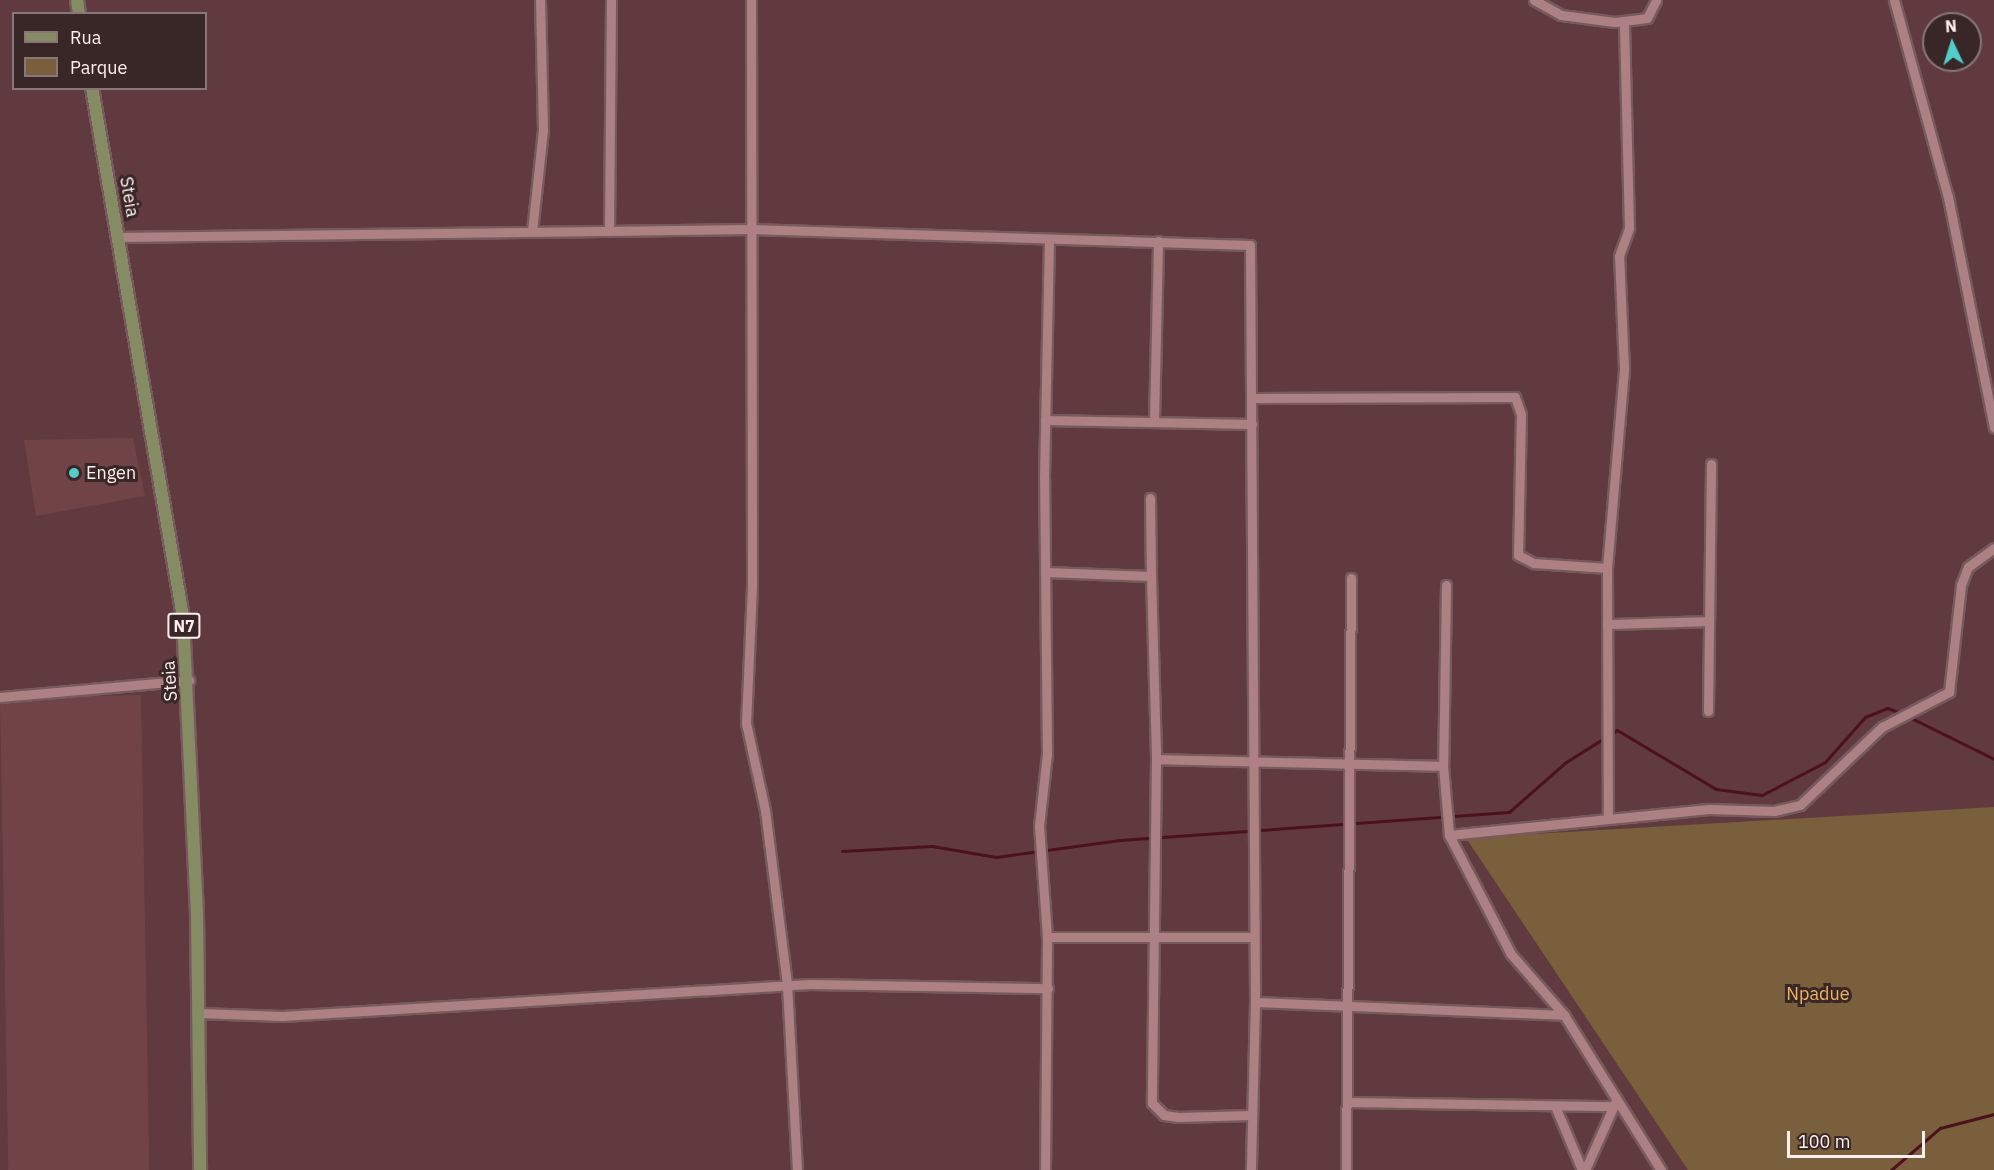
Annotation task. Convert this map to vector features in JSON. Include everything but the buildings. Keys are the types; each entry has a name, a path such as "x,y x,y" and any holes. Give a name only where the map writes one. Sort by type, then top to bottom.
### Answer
{"main road":[{"name":"Steia","path":"92,90 179,593 189,680 199,1013 200,1170"}],"street":[{"path":"532,231 543,130 540,0"},
{"path":"609,231 611,0"},
{"path":"751,0 752,576 746,723 765,810 787,985 797,1170"},
{"path":"1534,0 1561,15 1624,22 1649,17 1656,0"},
{"path":"1893,0 1948,197 1994,427"},
{"path":"1608,818 1607,568 1624,369 1619,256 1629,228 1624,22"},
{"path":"117,237 750,229 1250,245 1251,759 1255,1002 1251,1170"},
{"path":"1045,1170 1048,987 1039,826 1047,754 1045,420 1049,239"},
{"path":"1154,421 1158,241"},
{"path":"1252,398 1515,397 1521,414 1518,555 1534,563 1607,568"},
{"path":"1045,420 1252,424"},
{"path":"1708,711 1707,621 1711,464"},
{"path":"1150,498 1156,759 1155,936 1149,1093 1155,1110 1178,1117 1252,1115"},
{"path":"1449,835 1709,809 1774,811 1800,805 1882,727 1949,692 1961,585 1968,567 1994,548"},
{"path":"1045,572 1151,576"},
{"path":"1346,1170 1351,1005 1347,761 1351,578"},
{"path":"1446,585 1443,766 1449,835 1511,954 1564,1015 1618,1095 1661,1170"},
{"path":"1607,624 1707,621"},
{"path":"0,697 189,680"},
{"path":"1156,759 1347,761 1443,766"},
{"path":"1047,937 1254,937"},
{"path":"199,1013 282,1016 787,985 1048,987"},
{"path":"1255,1002 1564,1015"},
{"path":"1584,1170 1618,1095"},
{"path":"1349,1102 1613,1106"},
{"path":"1554,1106 1584,1170"}],"shaded area":[{"path":"133,438 145,496 36,516 24,440"},
{"path":"141,695 149,1170 8,1170 0,697"}],"green space":[{"name":"Npadue","path":"1994,807 1994,1170 1688,1170 1466,838"}],"waterway":[{"path":"842,851 932,846 996,857 1120,840 1509,812 1566,762 1617,730 1716,789 1762,795 1825,762 1865,717 1887,708 1901,713"},
{"path":"1907,716 1994,759"},
{"path":"1891,1170 1940,1128 1994,1114"}],"place":[{"name":"Engen","path":"74,473"}]}
